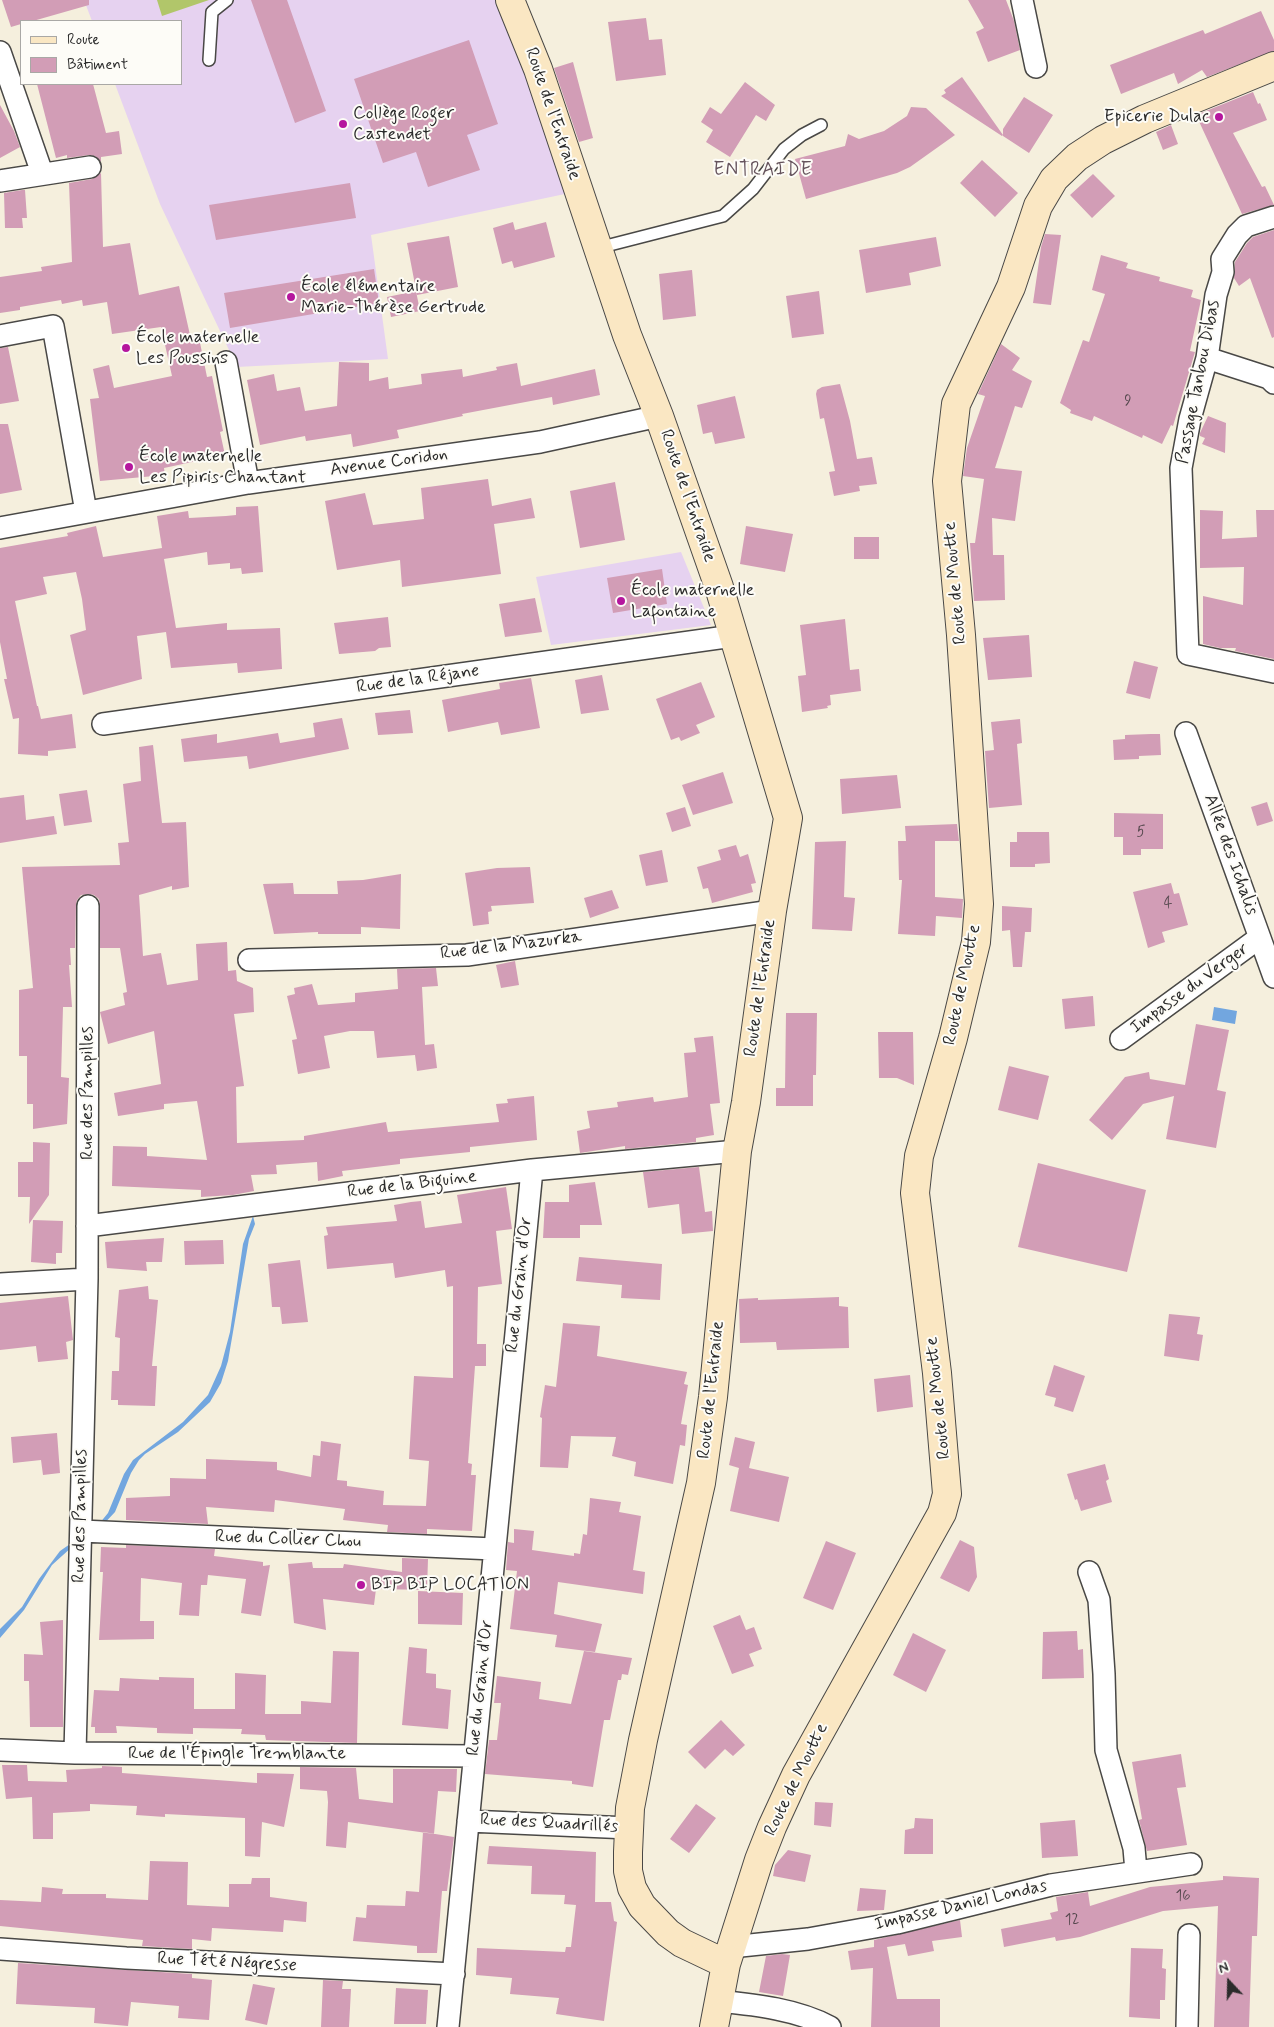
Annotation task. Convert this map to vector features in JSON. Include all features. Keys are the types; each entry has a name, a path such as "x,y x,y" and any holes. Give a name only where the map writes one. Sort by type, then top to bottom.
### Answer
{"main road":[{"name":"Route de l'Entraide","path":"510,0 538,69 627,335 659,416 718,587 788,818 772,911 746,1102 736,1151 713,1397 701,1483 642,1740 630,1808 628,1871 632,1888 642,1906 668,1933 682,1943 729,1956"},
{"name":"Route de Moutte","path":"716,2014 729,1956 759,1860 796,1775 942,1513 947,1494 937,1372 915,1193 919,1156 953,1038 976,942 979,904 961,635 947,481 952,421 956,404 1011,287 1038,206 1054,179 1078,157 1103,140 1145,119 1274,66"}],"street":[{"path":"1022,0 1036,67"},
{"path":"0,52 42,173"},
{"path":"0,181 90,167"},
{"name":"Passage Tanbou Dibas","path":"1274,217 1246,226 1237,235 1222,259 1223,272 1216,295 1207,358 1190,419 1181,468 1188,654 1274,672"},
{"path":"0,336 53,326 86,512"},
{"path":"1207,358 1269,378 1274,383"},
{"path":"226,362 248,483"},
{"name":"Avenue Coridon","path":"0,528 248,483 540,442 659,416"},
{"name":"Rue de la Réjane","path":"103,724 733,636"},
{"name":"Allée des Ichalis","path":"1186,733 1274,977"},
{"name":"Rue des Pampilles","path":"75,1753 87,1280 88,906"},
{"name":"Rue de la Mazurka","path":"249,960 467,955 772,911"},
{"name":"Impasse du Verger","path":"1121,1039 1259,938"},
{"name":"Rue de la Biguine","path":"87,1226 532,1170 736,1151"},
{"name":"Rue du Grain d'Or","path":"448,2027 532,1170"},
{"path":"0,1284 87,1280"},
{"name":"Rue du Collier Chou","path":"81,1531 494,1549"},
{"path":"1089,1572 1099,1600 1104,1674 1106,1750 1134,1848 1136,1871"},
{"name":"Rue de l'Épingle Tremblante","path":"1,1750 75,1753 474,1756"},
{"name":"Rue des Quadrillés","path":"468,1821 630,1828"},
{"name":"Impasse Daniel Londas","path":"729,1956 897,1923 1051,1885 1191,1864"},
{"path":"1187,2027 1189,1935"},
{"name":"Rue Tété Négresse","path":"0,1949 126,1958 454,1974"},
{"path":"716,2014 758,2006 813,2018 830,2027"}],"lane":[{"path":"209,60 212,12 227,0"},
{"path":"598,248 723,216 753,190 784,149 802,135 821,125"}],"shaded area":[{"name":"Collège Roger Castendet","path":"84,0 510,0 579,191 371,235 388,359 237,367 160,204 115,85 182,85 182,20 92,20"},
{"name":"École maternelle Lafontaine","path":"681,552 711,625 551,645 536,577"}],"green space":[{"path":"157,0 209,0 162,16"}],"water":[{"path":"1214,1007 1237,1011 1235,1024 1212,1020"},
{"path":"253,1216 255,1224 249,1239 228,1361 221,1383 210,1402 178,1432 139,1460 131,1473 115,1512 101,1527 73,1546 52,1565 24,1610 0,1638 0,1629 22,1607 39,1579 60,1551 99,1524 108,1513 124,1474 133,1460 183,1422 208,1395 221,1366 230,1332 243,1244"}],"building":[{"path":"2,0 89,0 89,5 36,20 20,20 20,24 11,27"},
{"path":"251,0 287,0 326,111 295,123"},
{"path":"968,0 1006,0 1014,21 1020,50 988,62 976,32 984,28"},
{"path":"1261,11 1274,40 1274,51 1207,77 1202,70 1178,84 1174,73 1121,94 1110,65 1203,30 1205,34"},
{"path":"646,18 649,40 662,39 666,75 616,81 608,22"},
{"path":"469,40 498,124 467,135 480,170 428,187 416,152 383,163 354,79"},
{"path":"573,62 593,138 579,142 554,68"},
{"path":"962,77 1002,136 941,96 946,93 944,90"},
{"path":"745,82 775,105 766,121 756,115 730,157 706,142 713,130 701,122 710,107 721,114"},
{"path":"37,85 93,85 106,133 119,131 122,154 101,157 101,162 95,156 89,155 67,158 67,155 56,158"},
{"path":"1253,92 1267,120 1233,133 1262,187 1265,186 1274,205 1242,214 1196,115"},
{"path":"1024,97 1053,115 1029,153 1003,136 1003,129"},
{"path":"0,105 20,147 0,158"},
{"path":"911,107 926,108 955,135 910,167 897,173 806,199 795,159 845,146 848,134 859,139 884,131 907,116"},
{"path":"1171,125 1178,144 1163,150 1156,132"},
{"path":"982,160 1018,193 995,217 960,183"},
{"path":"101,173 103,247 130,243 139,295 179,286 190,335 198,333 207,377 212,376 223,431 220,432 225,455 164,468 165,475 100,481 90,399 99,398 93,369 109,365 114,388 172,376 161,327 112,334 107,302 83,306 82,300 62,304 61,300 20,307 20,310 0,313 0,277 42,271 41,267 72,262 69,183 92,179"},
{"path":"1093,174 1115,196 1092,218 1070,195"},
{"path":"350,183 356,218 216,240 209,205"},
{"path":"25,190 27,218 22,218 23,228 5,228 4,193"},
{"path":"513,222 515,230 546,222 555,257 514,268 512,261 502,264 493,228"},
{"path":"1274,230 1274,337 1272,338 1250,278 1239,286 1234,278 1235,262 1247,243 1253,237"},
{"path":"1045,234 1061,235 1051,305 1033,303 1041,247"},
{"path":"449,236 458,287 417,295 407,243"},
{"path":"936,237 941,266 909,273 911,285 866,293 859,250"},
{"path":"1101,255 1128,263 1126,268 1160,277 1159,281 1193,290 1191,297 1201,300 1190,351 1195,352 1173,426 1171,425 1162,444 1143,435 1142,438 1094,416 1092,421 1070,413 1071,410 1060,403 1083,340 1089,342 1105,294 1092,290"},
{"path":"374,269 379,303 230,328 224,293"},
{"path":"692,270 696,316 663,320 659,274"},
{"path":"416,291 420,311 391,317 387,297"},
{"path":"819,291 824,334 792,338 786,296"},
{"path":"1001,344 1020,358 1012,370 1032,381 1022,408 1015,406 995,468 1022,471 1015,521 992,518 993,555 1004,555 1005,600 974,601 970,543 975,543 984,479 963,476 967,448 985,396 978,394"},
{"path":"8,347 19,401 0,404 0,348"},
{"path":"339,362 369,363 369,381 388,377 389,389 422,384 421,374 462,369 463,377 497,370 496,367 517,363 521,386 595,369 600,395 553,405 552,397 462,414 463,416 397,430 399,438 353,447 351,434 306,441 305,436 260,445 247,380 274,374 277,391 300,387 305,411 337,406"},
{"path":"840,384 850,421 857,459 872,457 877,484 859,486 860,491 834,496 829,472 835,471 824,418 820,419 816,394 817,390 822,387"},
{"path":"735,396 745,438 715,444 712,432 703,434 697,405"},
{"path":"1208,416 1226,423 1225,453 1202,444 1205,438 1200,436 1200,433"},
{"path":"0,424 8,424 22,490 0,494"},
{"path":"488,479 492,506 531,498 535,518 494,524 501,574 402,587 400,560 337,570 325,501 365,493 373,525 424,519 421,488"},
{"path":"615,482 625,540 580,548 570,491"},
{"path":"258,506 263,572 242,574 241,568 230,569 230,563 208,565 207,552 164,559 176,628 227,623 227,630 280,628 282,669 238,673 237,663 171,668 166,632 137,636 142,679 83,695 70,635 86,630 76,572 43,577 47,594 15,601 41,719 72,714 76,748 48,751 48,756 18,754 19,718 13,719 4,679 7,679 0,642 0,548 68,536 67,533 96,526 103,557 162,548 157,516 188,511 189,518 226,516 236,515 236,507"},
{"path":"1200,510 1223,511 1222,539 1257,537 1256,510 1274,510 1274,659 1235,651 1236,648 1220,648 1203,644 1203,596 1243,605 1244,567 1200,568"},
{"path":"746,526 793,534 785,572 740,564"},
{"path":"854,537 879,537 879,559 854,559"},
{"path":"662,569 667,604 613,613 607,578"},
{"path":"535,598 542,632 505,637 499,604"},
{"path":"388,617 391,647 379,648 375,651 339,654 334,623"},
{"path":"845,619 850,670 859,669 861,691 830,695 831,705 827,706 828,708 802,712 798,676 806,675 800,625"},
{"path":"1029,635 1032,677 988,680 983,638"},
{"path":"1134,661 1158,667 1150,699 1126,693"},
{"path":"602,675 609,710 581,714 575,680"},
{"path":"531,678 540,728 501,735 498,722 448,732 442,700 500,689 499,683"},
{"path":"701,682 715,717 696,725 700,733 681,741 679,737 671,740 656,699"},
{"path":"410,710 413,733 378,735 375,713"},
{"path":"342,718 349,749 249,769 247,756 184,762 181,739 217,734 217,743 278,733 280,743 315,737 313,723"},
{"path":"1020,719 1022,743 1017,744 1022,805 989,808 985,751 994,750 991,722"},
{"path":"1160,734 1161,755 1139,756 1139,759 1114,760 1113,740 1125,739 1125,735"},
{"path":"153,745 162,823 186,822 189,887 172,890 172,886 139,895 143,956 161,953 167,985 198,980 196,944 227,942 228,971 236,970 237,981 253,988 254,1012 234,1014 244,1086 236,1087 237,1143 304,1140 304,1136 386,1122 388,1132 499,1122 496,1104 508,1103 507,1099 534,1096 537,1140 470,1147 470,1152 400,1159 400,1164 342,1171 343,1176 318,1181 317,1162 276,1165 277,1174 251,1175 254,1191 233,1195 201,1197 201,1190 112,1186 113,1146 147,1147 147,1156 207,1160 197,1101 164,1104 164,1109 118,1116 114,1093 161,1084 154,1031 108,1044 100,1012 125,1005 123,993 127,992 120,948 100,948 99,899 89,894 81,895 77,900 75,948 70,948 71,965 69,965 72,1007 63,1007 61,1077 69,1078 67,1124 33,1129 33,1104 27,1104 27,1056 19,1056 19,990 33,988 22,867 120,865 118,843 129,842 123,784 141,781 139,747"},
{"path":"723,772 733,803 693,815 682,785"},
{"path":"897,775 901,808 842,814 840,779"},
{"path":"87,790 92,822 64,826 59,794"},
{"path":"24,795 26,820 54,816 57,834 0,843 0,798"},
{"path":"1267,802 1273,821 1257,826 1251,807"},
{"path":"685,807 691,826 672,832 666,813"},
{"path":"1114,813 1163,814 1163,849 1141,849 1141,855 1123,855 1123,837 1114,837"},
{"path":"957,824 959,841 906,841 905,826"},
{"path":"1017,832 1049,832 1050,863 1035,864 1035,867 1010,867 1010,842 1017,842"},
{"path":"846,841 844,897 855,898 852,931 812,929 815,842"},
{"path":"898,841 935,841 935,897 963,899 962,918 936,916 935,936 898,934 902,880 899,880"},
{"path":"736,845 740,857 748,854 756,883 751,884 753,892 712,903 708,888 703,889 697,867 721,860 718,850"},
{"path":"662,850 668,882 646,886 639,855"},
{"path":"530,867 534,903 491,906 492,911 488,912 489,924 473,926 465,873 497,868"},
{"path":"401,874 400,929 361,927 361,934 318,934 318,932 274,934 263,884 293,883 294,894 338,894 337,881 363,880"},
{"path":"1171,883 1174,894 1179,893 1188,925 1162,932 1165,942 1148,948 1133,892"},
{"path":"612,890 619,908 590,918 584,898"},
{"path":"1002,906 1032,908 1031,932 1025,932 1022,967 1013,967 1010,930 1002,931"},
{"path":"515,961 519,985 501,988 496,965"},
{"path":"436,968 438,986 422,987 425,1045 434,1044 437,1068 417,1071 415,1055 377,1058 374,1031 350,1031 324,1036 330,1068 298,1074 292,1040 297,1039 287,996 295,994 294,988 312,984 318,1005 355,1002 355,993 398,989 397,969"},
{"path":"1093,996 1095,1026 1065,1029 1062,999"},
{"path":"786,1013 817,1013 816,1075 813,1075 813,1106 776,1106 776,1088 785,1088"},
{"path":"1196,1024 1229,1030 1217,1090 1226,1092 1216,1148 1166,1139 1174,1096 1143,1104 1112,1140 1089,1120 1125,1077 1149,1072 1150,1079 1185,1085"},
{"path":"878,1032 913,1032 914,1085 897,1078 879,1078"},
{"path":"713,1036 720,1103 710,1104 714,1135 696,1138 696,1142 625,1149 625,1146 580,1153 577,1131 590,1128 587,1111 618,1107 617,1102 653,1097 654,1102 688,1097 684,1053 696,1052 694,1038"},
{"path":"1009,1066 1049,1076 1038,1120 998,1110"},
{"path":"33,1142 50,1143 49,1195 29,1224 30,1197 18,1197 18,1162 33,1162"},
{"path":"1038,1163 1146,1190 1127,1272 1018,1247"},
{"path":"699,1167 705,1212 712,1211 713,1231 682,1234 679,1204 648,1208 643,1172"},
{"path":"595,1182 602,1225 580,1225 580,1238 543,1238 545,1202 569,1202 569,1185"},
{"path":"506,1187 512,1229 496,1231 502,1284 478,1287 477,1344 486,1344 486,1366 475,1366 468,1463 472,1464 471,1475 476,1475 472,1531 427,1529 427,1534 387,1532 388,1525 343,1520 345,1509 275,1500 274,1512 206,1507 208,1524 126,1520 126,1498 170,1496 170,1478 206,1479 206,1459 277,1462 277,1470 311,1477 313,1455 320,1456 321,1441 341,1444 337,1480 347,1481 347,1486 384,1491 383,1505 426,1506 429,1461 409,1459 414,1376 453,1378 453,1286 447,1287 445,1270 395,1278 393,1263 327,1269 324,1236 328,1235 326,1227 397,1221 394,1205 421,1201 425,1228 462,1223 457,1195"},
{"path":"33,1220 63,1221 62,1253 56,1253 56,1264 31,1262"},
{"path":"164,1238 162,1262 146,1262 147,1271 107,1268 105,1242"},
{"path":"223,1240 224,1264 185,1265 184,1241"},
{"path":"579,1257 662,1264 660,1300 621,1298 622,1285 576,1281"},
{"path":"300,1260 308,1322 282,1324 280,1307 272,1307 268,1264"},
{"path":"148,1286 149,1299 158,1300 152,1366 157,1366 155,1406 118,1405 118,1400 111,1400 112,1371 119,1371 120,1338 115,1337 119,1290"},
{"path":"68,1296 73,1340 66,1342 68,1359 38,1362 36,1346 0,1350 0,1303"},
{"path":"839,1297 839,1306 848,1307 849,1348 777,1350 776,1342 740,1343 739,1299"},
{"path":"1169,1314 1200,1317 1197,1334 1203,1335 1199,1361 1164,1356"},
{"path":"563,1323 600,1326 597,1356 687,1372 684,1384 688,1385 681,1424 687,1425 685,1446 680,1445 673,1484 634,1476 636,1462 612,1456 616,1437 571,1436 568,1468 540,1467 542,1418 540,1417 545,1385 556,1387"},
{"path":"1054,1365 1085,1376 1073,1412 1054,1406 1056,1398 1045,1395"},
{"path":"910,1375 913,1407 877,1412 874,1379"},
{"path":"57,1433 60,1473 43,1475 41,1460 13,1463 11,1437"},
{"path":"735,1437 755,1442 749,1468 789,1477 779,1522 730,1511 739,1468 729,1465"},
{"path":"1105,1464 1109,1479 1106,1481 1112,1502 1081,1511 1077,1499 1075,1500 1067,1474"},
{"path":"590,1498 621,1502 619,1512 641,1516 633,1570 645,1572 643,1594 558,1582 554,1614 602,1624 595,1652 555,1647 557,1635 510,1629 517,1571 506,1570 508,1542 514,1543 514,1529 534,1531 532,1550 574,1556 574,1553 580,1554 583,1534 587,1535"},
{"path":"960,1540 974,1547 977,1577 969,1592 940,1578"},
{"path":"826,1541 856,1553 833,1610 803,1598"},
{"path":"126,1545 215,1549 214,1556 263,1562 263,1566 270,1565 261,1616 241,1613 246,1579 208,1575 207,1585 201,1585 199,1616 179,1615 182,1583 141,1578 140,1621 154,1621 154,1639 99,1640 103,1572 100,1572 101,1547 126,1548"},
{"path":"402,1558 428,1559 427,1590 376,1589 374,1605 323,1599 326,1630 294,1623 288,1564 312,1562 313,1568 343,1568 344,1564 402,1572"},
{"path":"418,1591 463,1593 462,1625 418,1624"},
{"path":"740,1615 746,1630 754,1627 762,1649 749,1654 754,1666 732,1674 713,1626"},
{"path":"63,1620 63,1727 30,1727 29,1681 24,1681 24,1654 43,1655 40,1622"},
{"path":"1077,1631 1078,1650 1083,1649 1084,1678 1042,1679 1043,1632"},
{"path":"913,1633 946,1650 926,1692 893,1675"},
{"path":"409,1647 427,1649 426,1673 436,1674 436,1688 451,1690 448,1729 402,1725"},
{"path":"333,1651 359,1652 357,1743 266,1740 265,1735 241,1734 242,1729 193,1728 193,1734 157,1733 157,1728 116,1726 117,1733 95,1733 95,1727 91,1727 94,1690 119,1691 120,1678 159,1680 159,1677 194,1678 194,1709 235,1709 235,1673 266,1675 265,1714 301,1714 301,1701 331,1703"},
{"path":"584,1651 632,1658 628,1675 622,1674 621,1680 618,1680 610,1720 604,1720 593,1787 572,1784 572,1781 485,1774 489,1740 497,1740 501,1703 494,1703 497,1676 541,1682 539,1699 571,1704"},
{"path":"721,1720 745,1745 733,1756 725,1749 705,1769 688,1752"},
{"path":"1181,1754 1186,1787 1177,1788 1187,1845 1147,1851 1139,1820 1142,1819 1132,1762"},
{"path":"2,1765 27,1765 28,1781 67,1782 66,1770 102,1768 102,1766 122,1767 122,1773 257,1783 257,1773 294,1774 284,1827 262,1822 260,1857 245,1856 245,1818 165,1814 165,1817 136,1815 137,1806 90,1804 90,1811 53,1813 53,1839 33,1839 32,1797 6,1799"},
{"path":"300,1767 356,1768 359,1799 393,1803 393,1769 457,1769 456,1792 438,1791 434,1834 348,1822 346,1848 326,1846 327,1791 300,1789"},
{"path":"815,1802 833,1803 831,1827 814,1825"},
{"path":"696,1804 716,1818 689,1853 670,1839"},
{"path":"915,1818 933,1819 933,1854 904,1854 905,1830 914,1828"},
{"path":"1075,1820 1078,1856 1042,1858 1040,1823"},
{"path":"423,1832 454,1837 447,1891 442,1891 437,1953 417,1953 417,1946 353,1941 356,1917 366,1918 367,1905 405,1906 406,1891 419,1892"},
{"path":"489,1846 596,1852 595,1902 611,1902 614,1921 617,1922 604,2021 556,2014 559,1998 510,1994 512,1978 476,1975 477,1948 565,1952 566,1947 571,1947 576,1905 564,1904 565,1895 531,1894 532,1866 487,1864"},
{"path":"788,1850 811,1855 805,1882 773,1876 775,1865"},
{"path":"150,1861 188,1862 187,1905 229,1907 229,1884 251,1884 252,1878 270,1878 270,1897 307,1902 306,1922 284,1920 283,1932 212,1928 211,1941 192,1939 192,1949 142,1946 143,1940 0,1926 0,1900 41,1902 42,1887 63,1889 62,1894 106,1894 106,1898 148,1900"},
{"path":"1223,1876 1259,1878 1257,1936 1252,1936 1249,2027 1214,2027 1218,1906 1163,1911 1080,1937 1056,1941 1055,1937 1004,1947 1001,1929 1052,1919 1050,1913 1058,1911 1056,1897 1088,1892 1090,1906 1150,1887 1223,1880"},
{"path":"860,1888 886,1890 884,1910 857,1911"},
{"path":"960,1920 962,1937 932,1941 934,1951 908,1956 905,1944 887,1947 897,1999 940,1999 940,2027 871,2027 873,1968 851,1970 848,1951 874,1947 874,1940"},
{"path":"1131,1948 1163,1949 1162,1968 1166,1969 1165,2000 1160,2000 1160,2019 1129,2017"},
{"path":"790,1955 783,1996 759,1992 766,1956"},
{"path":"18,1963 192,1974 192,1978 212,1980 209,2020 178,2018 179,2006 131,2002 128,2026 94,2023 95,2008 16,2004"},
{"path":"323,1980 343,1981 342,1989 351,1989 349,2027 321,2027"},
{"path":"253,1984 275,1988 267,2025 245,2020"},
{"path":"396,1988 428,1990 426,2024 394,2024"}],"place":[{"name":"Epicerie Dulac","path":"1219,117"},
{"name":"Collège Roger Castendet","path":"343,124"},
{"name":"École élémentaire Marie-Thérèse Gertrude","path":"291,297"},
{"name":"École maternelle Les Poussins","path":"126,348"},
{"name":"École maternelle Les Pipiris Chantant","path":"129,467"},
{"name":"École maternelle Lafontaine","path":"621,601"},
{"name":"BIP BIP LOCATION","path":"361,1585"}],"district":[{"name":"ENTRAIDE","path":"763,171"}]}
